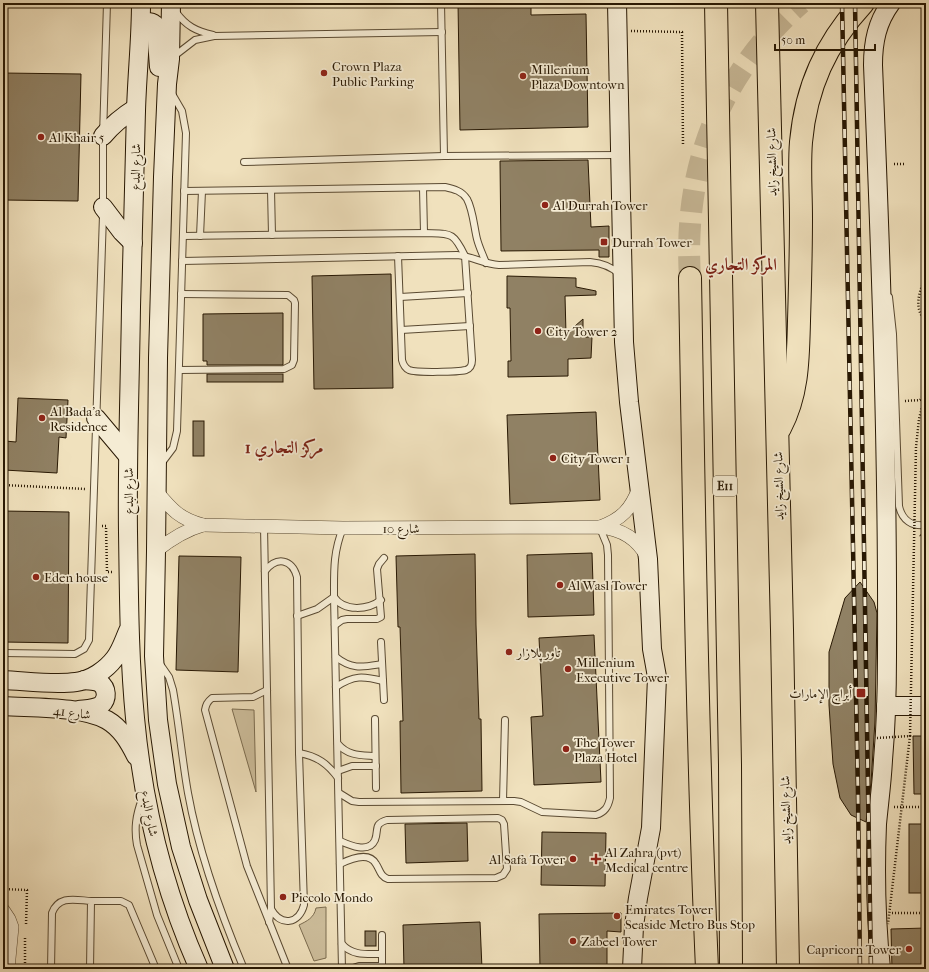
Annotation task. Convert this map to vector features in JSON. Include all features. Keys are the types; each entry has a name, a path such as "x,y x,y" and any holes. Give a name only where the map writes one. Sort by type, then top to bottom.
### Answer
{"highway":[{"name":"E11","path":"716,3 730,765 731,969"},
{"name":"شارع الشيخ زايد","path":"767,3 788,969"},
{"path":"777,434 792,401 797,379 801,257 800,159 804,125 812,88 818,69 837,34 863,3"},
{"path":"690,278 696,641 701,826 707,969"}],"street":[{"name":"شارع البدع","path":"141,3 136,108 128,456 128,572 134,711 140,763 156,846 172,898 199,969"},
{"path":"617,3 622,278 626,362 648,559 652,649 657,677 651,828 634,926 632,969"},
{"path":"881,969 876,856 886,706 886,516 881,266 873,49 876,34 882,18 891,3"},
{"name":"شارع البدع","path":"171,5 158,335 154,656 158,720 167,784 181,846 198,900 225,969"},
{"path":"141,23 150,22 154,23 156,26 160,78 167,86"},
{"path":"103,136 112,125 136,108"},
{"path":"103,207 122,232 133,243"},
{"path":"96,418 128,456"},
{"name":"شارع 10","path":"600,527 616,520 629,508 634,500 640,484"},
{"name":"شارع 10","path":"157,492 176,513 189,521 203,525 343,528 600,527 625,534 638,544 648,559"},
{"name":"شارع 10","path":"156,551 183,532 203,525"},
{"path":"3,680 62,683 84,680 100,672 115,658 130,628"},
{"path":"78,710 97,707 101,705 106,698 105,690 100,683 84,680"},
{"name":"شارع 41","path":"3,706 78,710 99,715 117,727 130,744 140,763"},
{"path":"886,706 926,706"},
{"path":"3,910 12,927 8,969"},
{"path":"3,926 9,948"}],"lane":[{"path":"3,653 69,655 80,652 87,645 90,635 103,207 103,136 107,3"},
{"path":"441,3 444,156"},
{"path":"171,5 181,19 190,27 214,36"},
{"path":"170,59 195,40 214,36 442,32"},
{"path":"157,468 170,453 177,437 186,126 179,104 167,86"},
{"path":"244,162 444,156 620,155"},
{"path":"184,191 445,187 454,189 467,199 479,246 486,263"},
{"path":"423,188 424,233"},
{"path":"271,190 272,235"},
{"path":"200,236 202,191"},
{"path":"183,236 424,233 452,236 458,242 465,256 472,364 470,368 462,371 414,372 406,368 402,360 398,256"},
{"path":"182,261 457,255 498,265 590,262 603,264 610,267 622,278"},
{"path":"881,266 889,293 893,320 899,506 903,516 910,523 914,525 926,525"},
{"path":"400,297 468,293"},
{"path":"179,370 284,369 292,365 294,360 295,304 294,300 288,295 181,294"},
{"path":"401,330 470,326"},
{"path":"264,526 271,909 269,922"},
{"path":"339,793 352,801 359,802 503,801 521,802 542,812 596,814 601,813 606,809 609,804 610,791 608,555 607,545 600,527"},
{"path":"342,969 334,558 343,528"},
{"path":"335,625 342,620 347,619 380,619 382,615 377,569 384,558"},
{"path":"265,571 270,565 276,562 284,562 290,564 298,577 297,616 299,754 304,905 302,913 297,918 289,921 282,920 275,916 271,909"},
{"path":"334,597 339,603 350,607 366,608 381,600"},
{"path":"297,616 317,609 334,597"},
{"path":"381,642 384,700"},
{"path":"154,656 165,671 171,684 188,794 199,842 213,889 244,969"},
{"path":"336,657 346,664 356,667 382,664"},
{"path":"336,687 350,679 356,678 368,678 383,681"},
{"path":"267,690 253,697 212,698 208,701 205,710 243,855 288,969"},
{"path":"375,719 376,788"},
{"path":"503,801 505,720"},
{"path":"338,744 346,752 351,754 376,756"},
{"path":"299,754 309,755 326,764 338,778"},
{"path":"338,771 352,766 376,766"},
{"path":"145,792 136,819 135,836 158,915 179,969"},
{"path":"340,841 355,847 365,847 370,845 375,840 377,826 387,820 498,818 502,820 504,824 507,868 503,875 496,878 388,879 381,875 375,862 371,859 358,857 340,864"},
{"path":"51,969 52,913 54,907 60,902 67,900 121,900 129,905 156,969"},
{"path":"90,969 91,901"},
{"path":"350,969 359,966 382,968 382,935"},
{"path":"342,944 350,952 382,954"},
{"path":"336,969 342,958"}],"path":[{"path":"617,31 682,32 683,146"},
{"path":"894,164 904,164"},
{"path":"926,277 921,288 918,306 919,313 926,321"},
{"path":"926,344 924,359 926,367"},
{"path":"905,401 920,400 926,391"},
{"path":"888,924 910,736 916,442 919,418 926,391"},
{"path":"3,485 94,489"},
{"path":"93,527 106,526 107,572 128,572"},
{"path":"877,738 910,736"},
{"path":"891,807 926,807"},
{"path":"886,914 926,912"}],"shaded area":[{"path":"232,709 254,710 256,792"},
{"path":"326,907 326,958 314,961 299,925 312,917 316,908"}],"building":[{"name":"Millenium Plaza Downtown","path":"458,3 531,3 531,15 586,14 588,127 460,130"},
{"name":"Al Khair 5","path":"3,73 81,74 78,201 3,200"},
{"name":"Al Durrah Tower","path":"588,160 591,227 609,226 609,257 599,257 599,250 501,251 500,161"},
{"path":"391,274 393,388 314,389 312,276"},
{"name":"City Tower 2","path":"507,276 576,278 576,287 596,291 596,295 565,296 566,334 583,319 583,337 592,337 591,358 568,359 568,376 508,377 508,361 511,361 510,308 507,308"},
{"path":"283,313 283,365 207,365 207,361 203,361 203,314"},
{"path":"207,374 283,374 283,382 207,382"},
{"name":"Al Bada'a Residence","path":"18,398 68,400 66,438 59,437 57,473 4,470 5,441 16,442"},
{"name":"City Tower 1","path":"596,412 600,500 510,504 507,415"},
{"path":"193,421 204,421 204,456 193,456"},
{"name":"Eden house","path":"3,511 69,512 68,643 3,642"},
{"name":"Al Wasl Tower","path":"592,553 594,615 528,617 527,555"},
{"path":"475,554 482,791 401,793 400,721 403,721 396,556"},
{"path":"179,556 241,557 238,672 176,670"},
{"path":"860,582 874,602 877,613 875,721 871,783 866,822 851,815 840,798 833,764 829,705 829,652 845,598"},
{"path":"594,635 601,782 534,785 531,717 543,716 539,638"},
{"path":"913,736 926,736 926,794 914,794"},
{"path":"467,823 468,861 406,863 405,824"},
{"path":"909,824 926,824 926,893 909,893"},
{"name":"Al Safa Tower","path":"542,832 606,833 605,886 541,885"},
{"name":"Zabeel Tower","path":"621,913 621,932 607,931 607,969 540,969 539,914"},
{"path":"480,922 482,969 404,969 403,925"},
{"name":"Capricorn Tower","path":"926,928 926,969 892,969 891,929"},
{"path":"365,931 376,931 376,946 365,946"}],"tunnel":[{"path":"690,278 689,238 693,199 700,162 712,127 728,93 748,61 772,31 801,3"}],"railway":[{"path":"842,3 858,794 860,969"},
{"path":"855,3 871,969"}],"place":[{"name":"Crown Plaza Public Parking","path":"324,73"},
{"name":"Millenium Plaza Downtown","path":"523,76"},
{"name":"Al Khair 5","path":"41,137"},
{"name":"Al Durrah Tower","path":"545,205"},
{"name":"Durrah Tower","path":"604,242"},
{"name":"City Tower 2","path":"538,331"},
{"name":"Al Bada'a Residence","path":"42,418"},
{"name":"City Tower 1","path":"553,458"},
{"name":"Eden house","path":"36,577"},
{"name":"Al Wasl Tower","path":"560,585"},
{"name":"تاور پلازار","path":"509,652"},
{"name":"Millenium Executive Tower","path":"568,669"},
{"name":"أبراج الإمارات","path":"861,693"},
{"name":"The Tower Plaza Hotel","path":"566,749"},
{"name":"Al Safa Tower","path":"573,859"},
{"name":"Al Zahra (pvt) Medical centre","path":"596,859"},
{"name":"Piccolo Mondo","path":"283,897"},
{"name":"Emirates Tower Seaside Metro Bus Stop","path":"617,916"},
{"name":"Zabeel Tower","path":"573,941"},
{"name":"Capricorn Tower","path":"909,949"}],"district":[{"name":"المركز التجاري","path":"741,264"},
{"name":"مركز التجاري 1","path":"284,447"}]}
